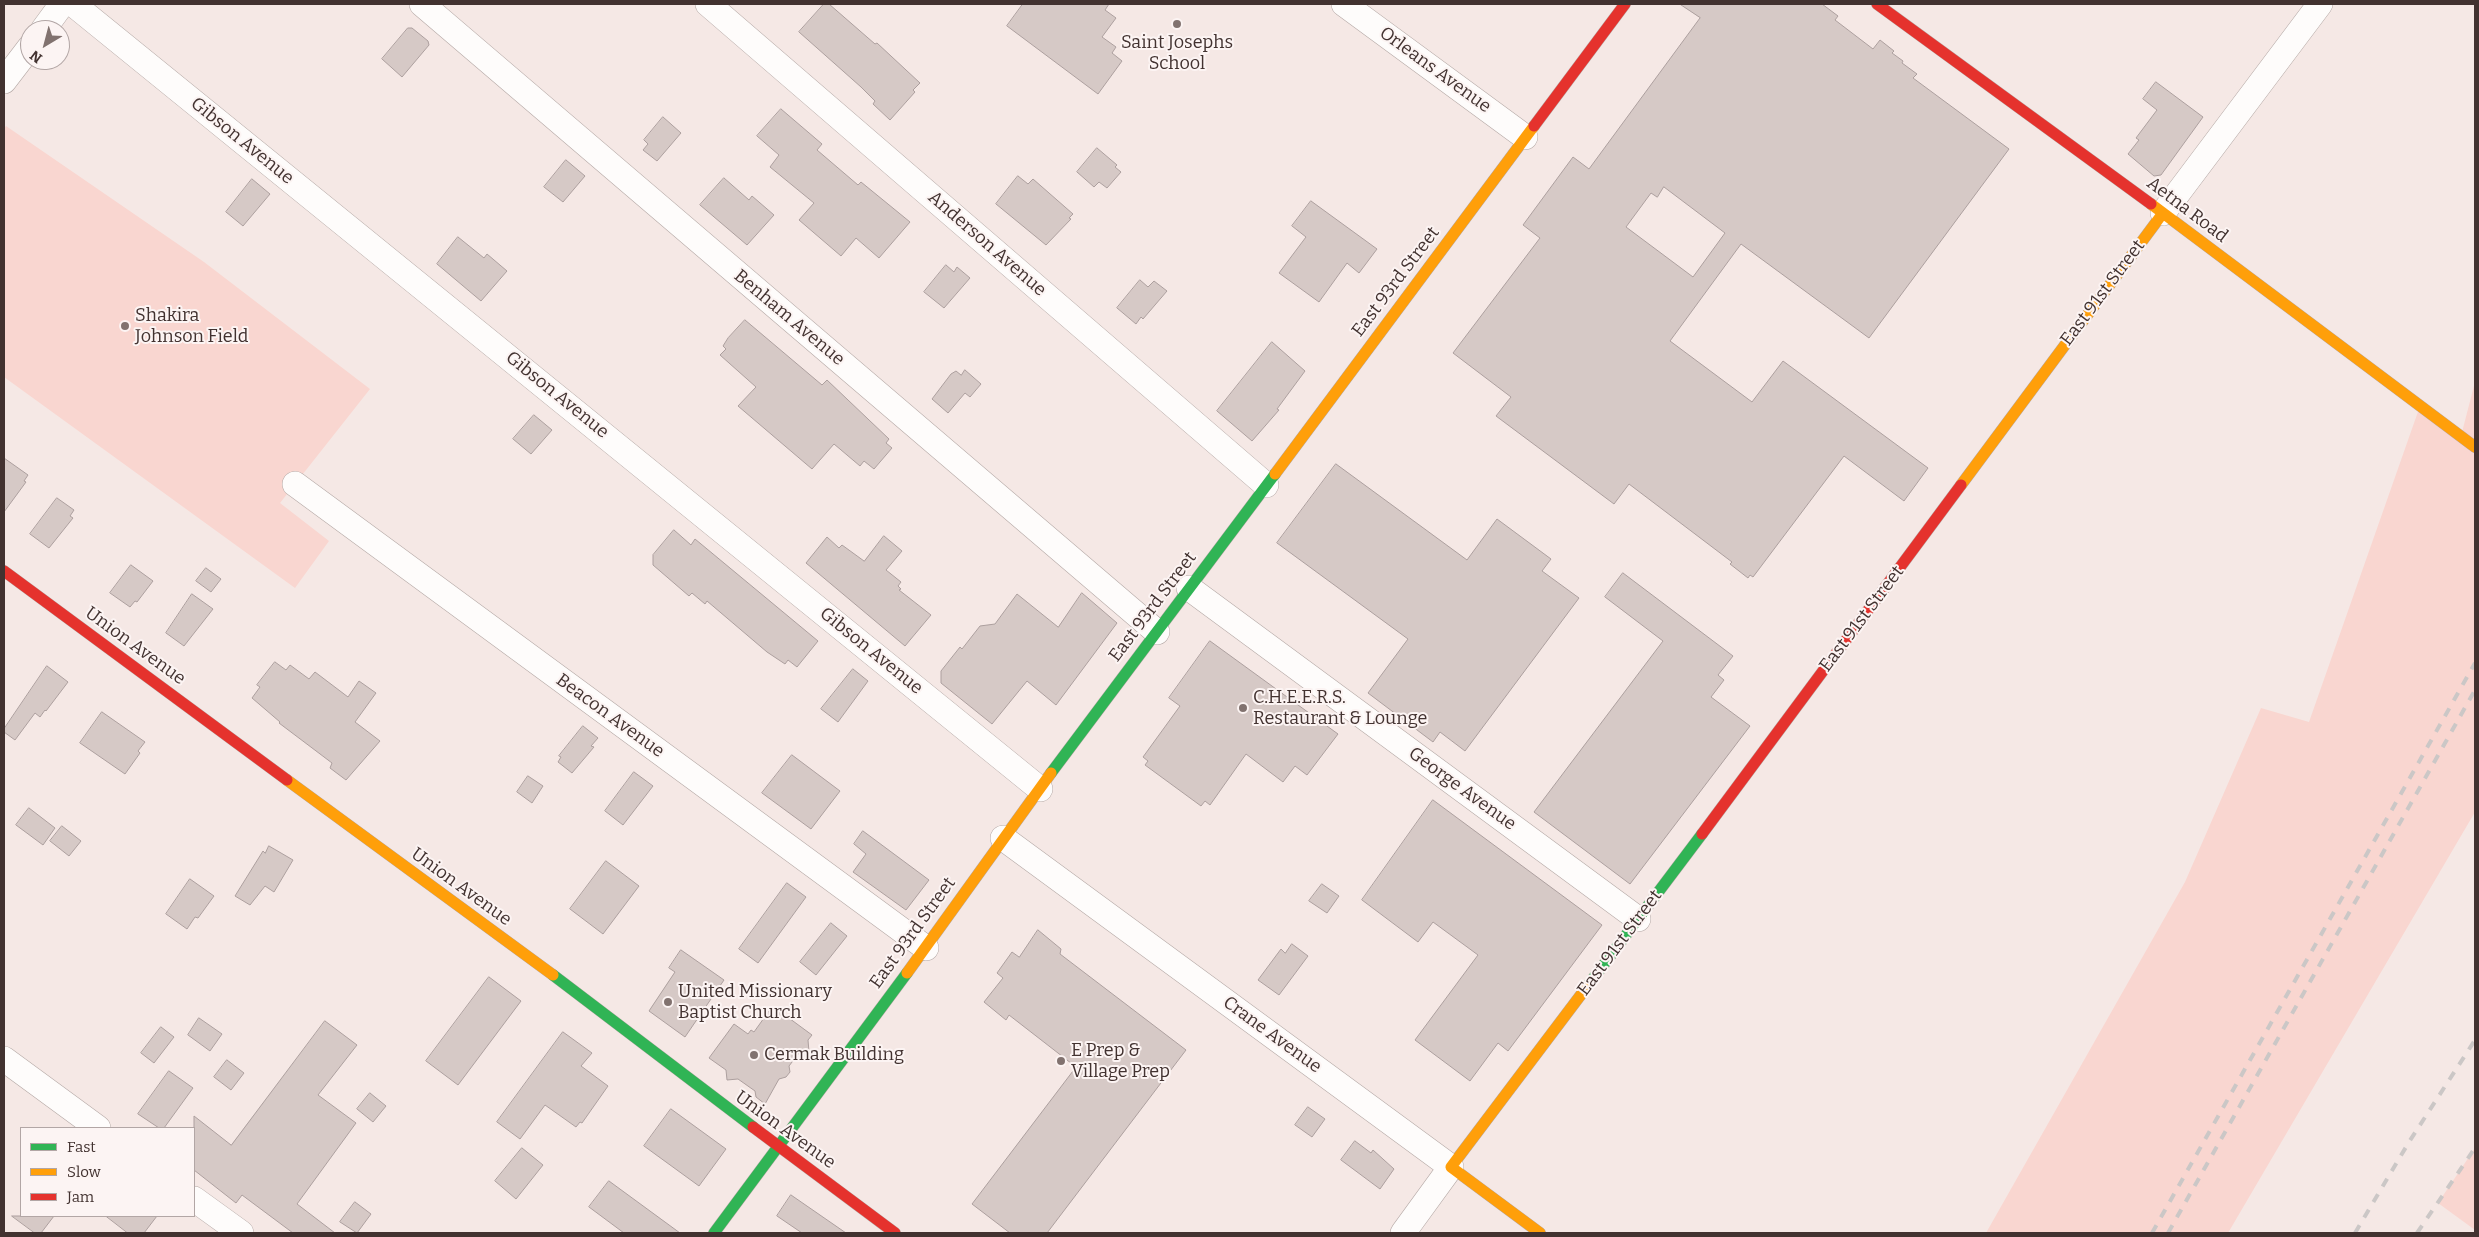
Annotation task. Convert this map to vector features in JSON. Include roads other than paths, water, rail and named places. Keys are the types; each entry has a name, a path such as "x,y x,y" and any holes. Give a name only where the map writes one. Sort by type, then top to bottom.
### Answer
{"main road":[{"name":"East 93rd Street","path":"714,1233 926,948 1003,838 1625,4"},
{"name":"Aetna Road","path":"1877,4 2163,213 2475,447"},
{"name":"East 91st Street","path":"1451,1167 1638,920 2163,213"},
{"name":"Union Avenue","path":"4,571 616,1022 655,1055 895,1233"},
{"name":"Crane Avenue","path":"1451,1167 1540,1233"}],"street":[{"path":"50,20 62,4"},
{"name":"Gibson Avenue","path":"73,4 1040,789"},
{"name":"Benham Avenue","path":"422,4 1156,632"},
{"name":"Anderson Avenue","path":"708,4 1266,485"},
{"name":"Orleans Avenue","path":"1344,4 1526,137"},
{"name":"East 91st Street","path":"2163,213 2320,4"},
{"path":"4,81 20,60"},
{"name":"Beacon Avenue","path":"295,484 926,948"},
{"name":"George Avenue","path":"1189,588 1638,920"},
{"name":"Crane Avenue","path":"1003,838 1451,1167"},
{"path":"4,1059 97,1127"},
{"name":"East 91st Street","path":"1403,1233 1451,1167"},
{"path":"195,1200 241,1233"}],"railway":[{"path":"2152,1233 2475,663"},
{"path":"2168,1233 2475,690"},
{"path":"2355,1233 2409,1142 2475,1040"},
{"path":"2417,1233 2475,1148"}],"place":[{"name":"Saint Josephs School","path":"1177,24"},
{"name":"Shakira Johnson Field","path":"125,326"},
{"name":"C.H.E.E.R.S. Restaurant & Lounge","path":"1243,708"},
{"name":"United Missionary Baptist Church","path":"668,1002"},
{"name":"Cermak Building","path":"754,1055"},
{"name":"E Prep & Village Prep","path":"1061,1061"}]}
